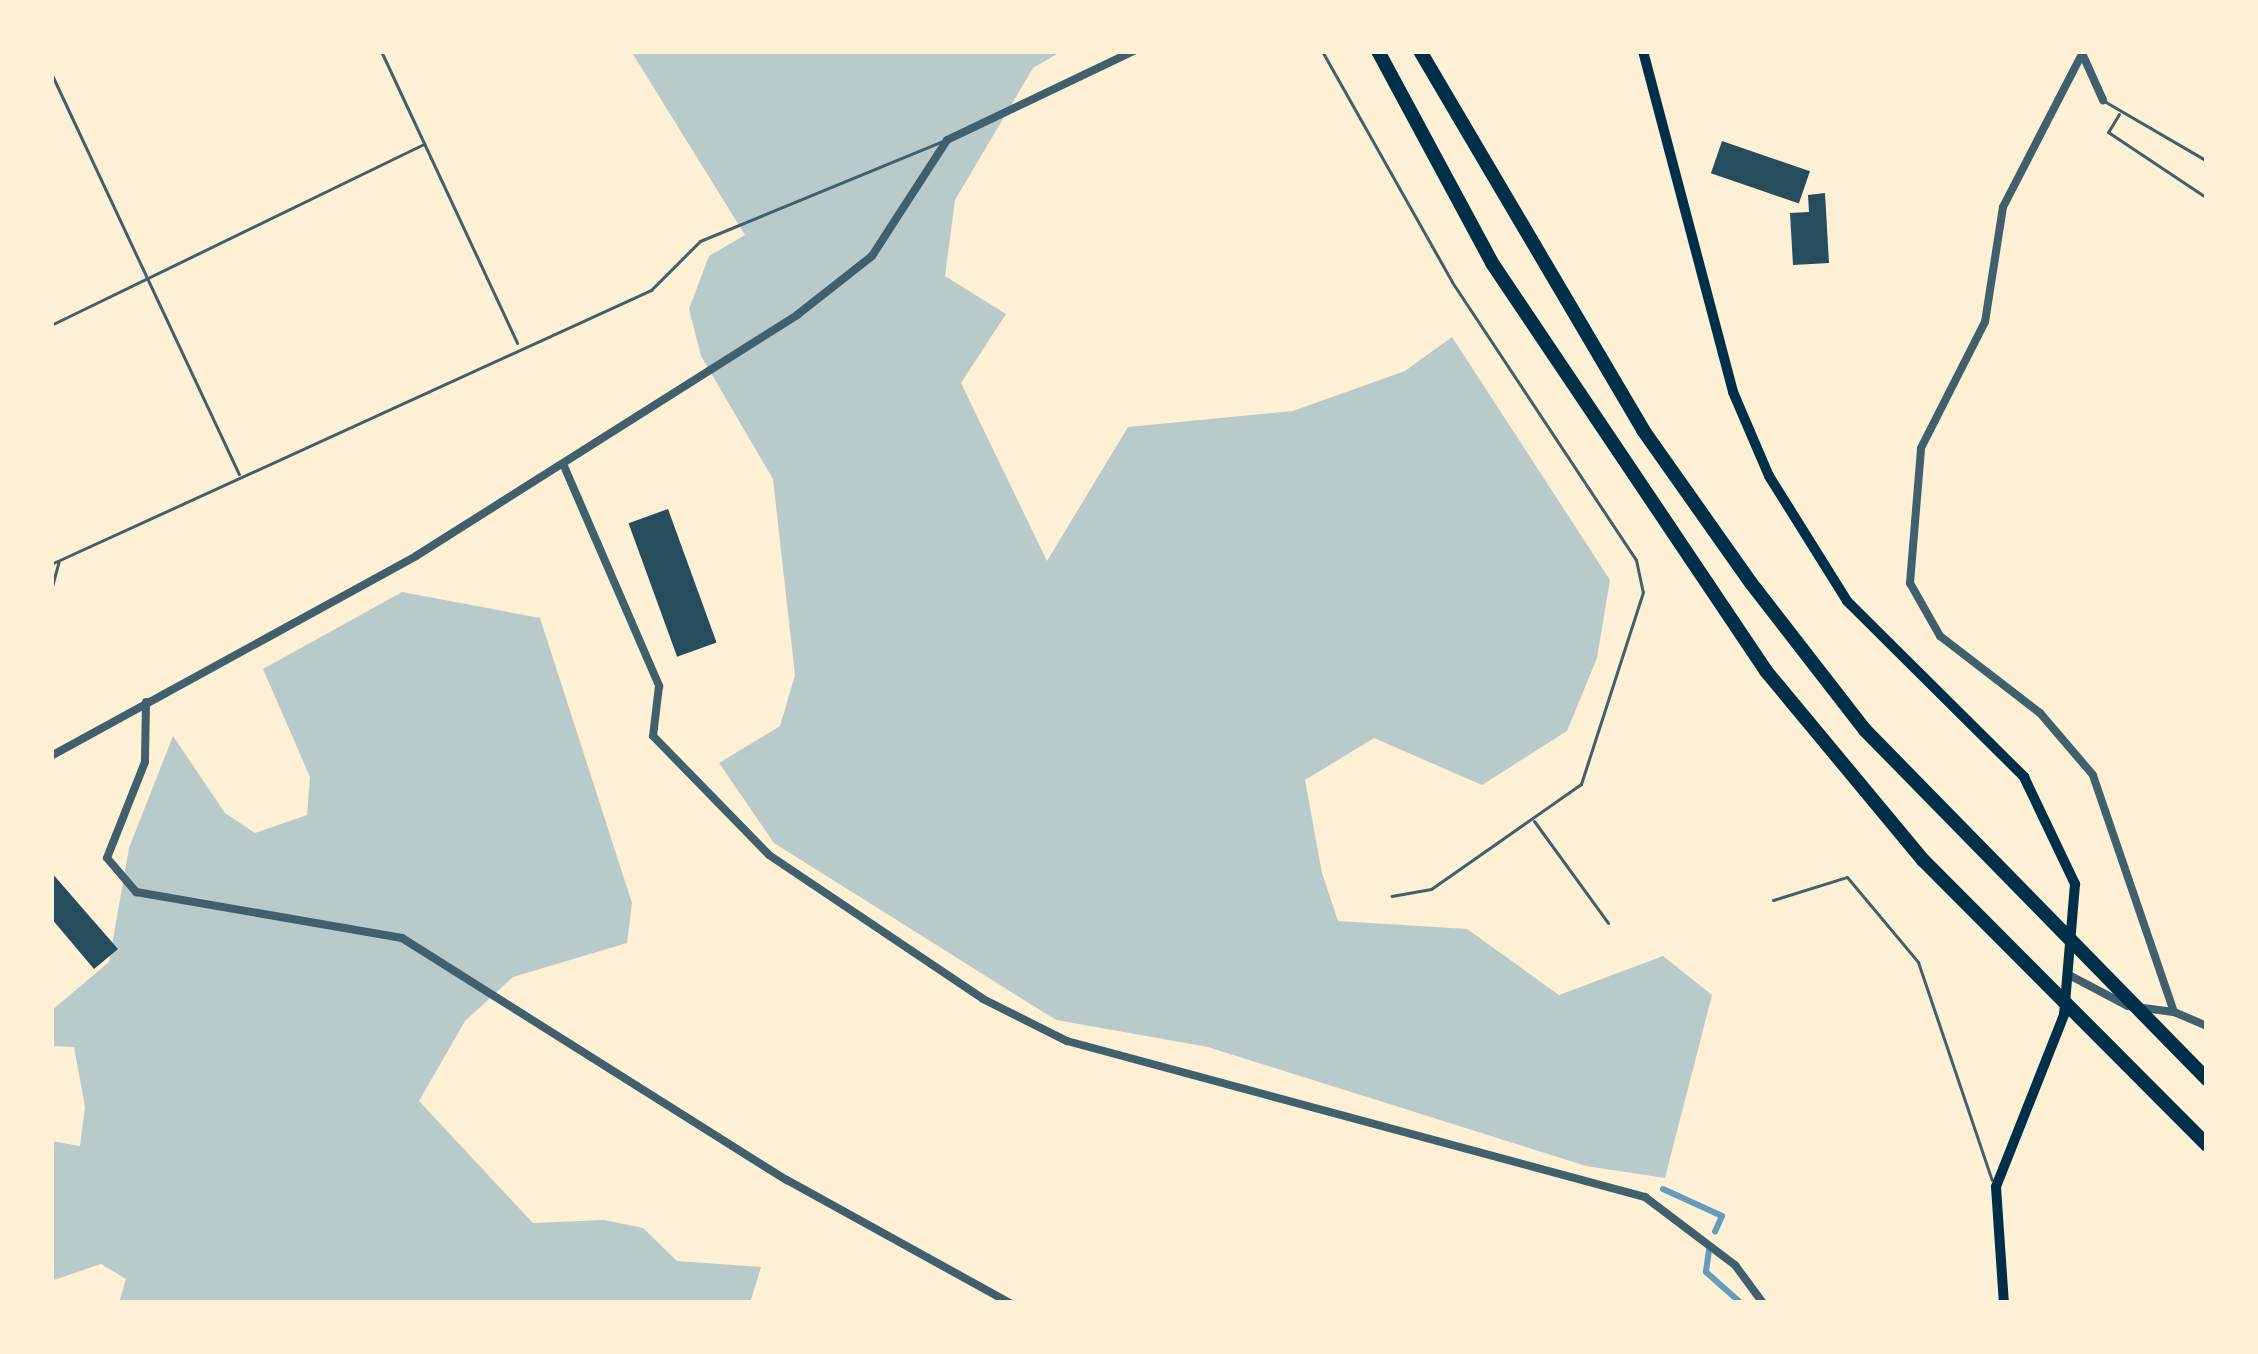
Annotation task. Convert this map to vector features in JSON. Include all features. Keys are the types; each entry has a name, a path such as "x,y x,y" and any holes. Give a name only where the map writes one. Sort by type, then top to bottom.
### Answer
{"highway":[{"path":"1378,51 1504,282 1740,634 2018,958 2207,1144"},
{"path":"1420,51 1528,244 1710,526 1864,730 2207,1079"}],"main road":[{"path":"1643,51 1754,445 1847,601 2045,809 2075,884 2071,976 1996,1187 2004,1303"}],"street":[{"path":"51,756 565,466 872,256 947,140 1134,51"},
{"path":"2081,54 2003,207 1985,322 1921,448 1910,583 1940,636 2040,713 2092,775 2174,1012"},
{"path":"2081,54 2103,100"},
{"path":"565,466 659,686 653,736 769,855 983,999 1067,1041 1645,1197 1735,1264 1763,1303"},
{"path":"146,702 145,761 107,858 136,892 402,938 787,1180 1010,1303"},
{"path":"2071,976 2128,1006 2174,1012 2207,1026"}],"lane":[{"path":"381,51 518,345"},
{"path":"1322,51 1452,282 1636,560 1643,592 1581,784 1534,820 1471,852 1431,889 1392,896"},
{"path":"51,73 240,476"},
{"path":"2103,100 2207,161"},
{"path":"2119,113 2108,132 2207,198"},
{"path":"51,564 518,345 652,290 700,241 947,140"},
{"path":"51,325 424,144"},
{"path":"51,590 60,560"},
{"path":"1534,820 1608,923"},
{"path":"1773,900 1847,877 1918,962 1996,1187"}],"shaded area":[{"path":"631,51 1062,51 1033,68 955,200 945,276 1006,314 961,383 1047,561 1128,427 1293,411 1405,371 1452,337 1610,580 1597,658 1567,731 1482,785 1374,738 1305,780 1322,873 1338,921 1467,929 1559,995 1663,956 1712,995 1665,1178 1586,1166 1208,1047 1056,1020 774,843 719,763 780,726 795,675 773,479 701,356 689,309 709,256 745,235"},
{"path":"402,592 540,618 632,903 627,943 513,977 465,1021 419,1101 533,1223 604,1220 643,1228 677,1261 761,1267 750,1303 119,1303 126,1279 101,1264 51,1281 51,1141 80,1146 85,1107 74,1047 51,1046 51,1011 109,962 129,848 173,736 225,813 255,833 307,815 310,777 263,669"}],"building":[{"path":"1722,141 1810,171 1799,203 1711,173"},
{"path":"1825,193 1829,263 1793,265 1790,213 1809,212 1808,195"},
{"path":"668,509 717,642 677,657 629,523"},
{"path":"51,872 118,949 94,969 51,918"}],"waterway":[{"path":"1663,1189 1722,1216 1715,1232"},
{"path":"1709,1250 1706,1272 1741,1303"}]}
